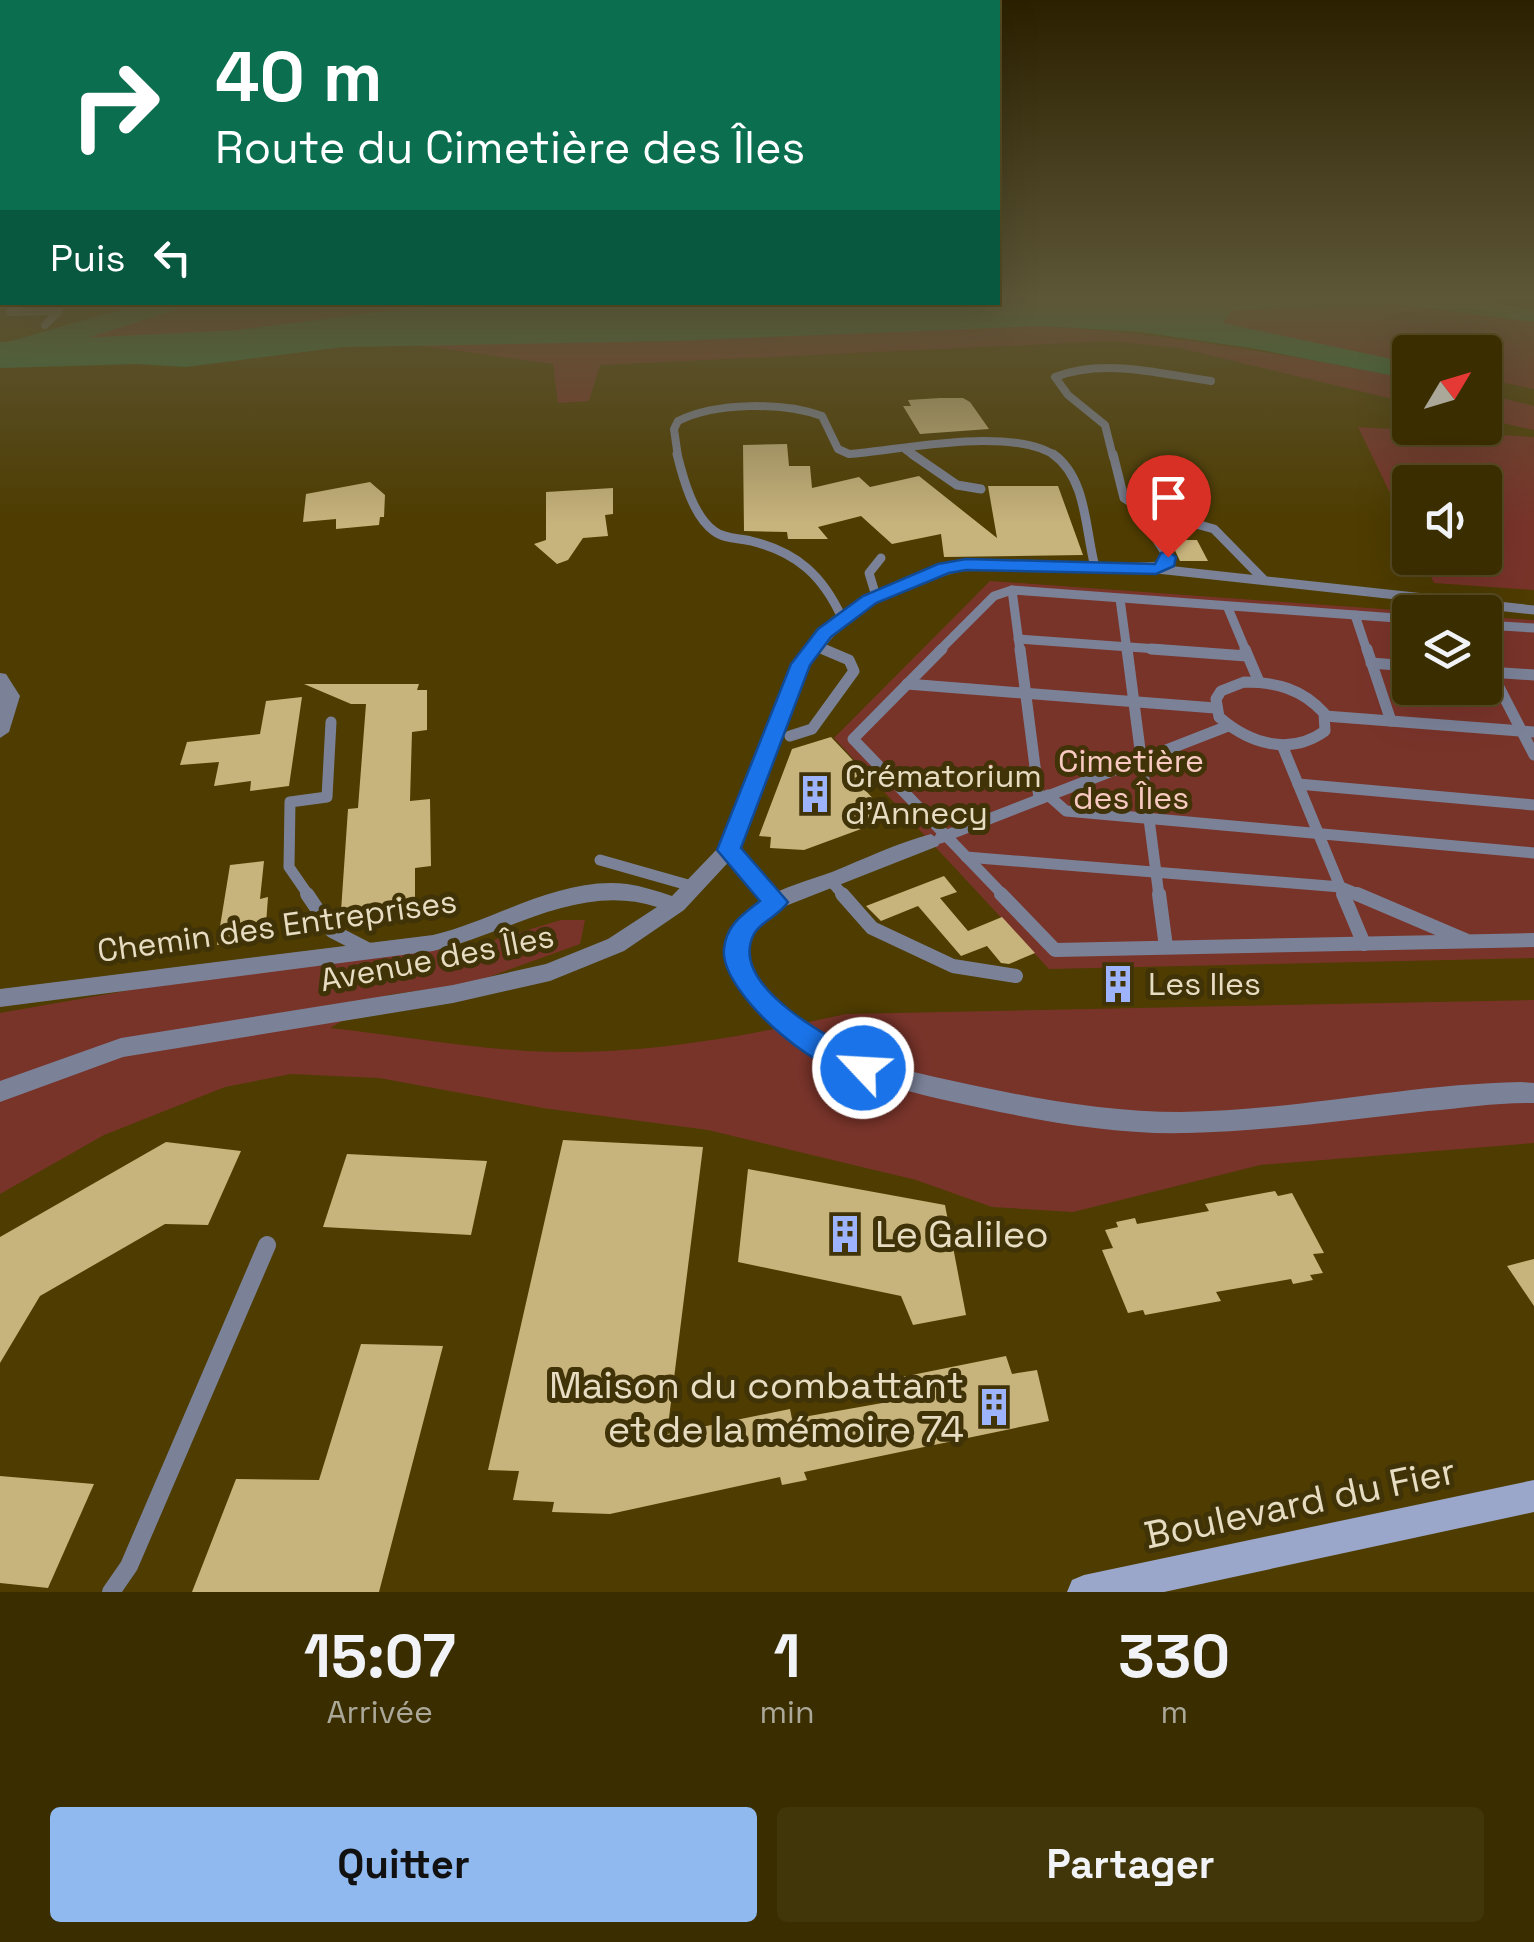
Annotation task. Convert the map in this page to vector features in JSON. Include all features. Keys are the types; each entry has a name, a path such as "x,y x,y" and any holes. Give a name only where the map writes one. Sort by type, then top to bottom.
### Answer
{"main road":[{"name":"Boulevard du Fier","path":"1084,1592 1195,1581 1534,1496"}],"street":[{"name":"Avenue des Îles","path":"0,1092 121,1048 453,994 550,972 616,945 676,904 729,850 801,664 842,618 914,578 966,564 1117,568"},
{"path":"0,678 11,696 0,732"},
{"path":"938,839 775,902 744,926 736,948 742,970 768,1008 809,1042 835,1056 928,1086 1031,1107 1143,1122 1214,1122 1534,1093"},
{"name":"Chemin des Entreprises","path":"0,998 457,938 559,900 594,892 628,892 676,904"}],"lane":[{"path":"1056,375 1068,395 1105,425 1124,498 1142,509 1214,529 1263,579"},
{"path":"1162,375 1210,380"},
{"path":"842,618 829,586 802,562 776,549 720,534 708,526 680,470 674,425 701,413 799,408 822,416 842,452 1010,443 1059,457 1079,486 1079,504 1094,568"},
{"path":"906,450 958,485 981,488"},
{"path":"1156,569 1168,562 1157,540"},
{"path":"876,596 869,573 881,558"},
{"path":"1117,568 1450,595 1472,602 1534,610"},
{"path":"1012,590 1044,797 1066,811 1534,853"},
{"path":"1392,618 1012,590 994,596 853,739 938,839 966,857 1055,950 1534,940"},
{"path":"1120,599 1166,947"},
{"path":"1228,608 1259,682"},
{"path":"1355,615 1391,721"},
{"path":"1502,626 1534,628"},
{"path":"1018,640 1247,656"},
{"path":"790,736 804,734 819,724 828,702 854,672 849,660 814,645"},
{"path":"1371,663 1392,665"},
{"path":"1502,673 1534,675"},
{"path":"1215,708 1221,691 1244,682 1259,682 1306,695 1325,716 1528,732"},
{"path":"907,684 1215,708 1228,726 1257,741 1282,745 1317,738 1324,731 1325,716"},
{"path":"1502,693 1528,732 1534,755"},
{"path":"331,722 327,797 290,802 289,867 332,931 370,950"},
{"path":"938,839 1228,726"},
{"path":"1282,745 1364,944"},
{"path":"1298,784 1534,805"},
{"path":"729,850 775,902"},
{"path":"966,857 1341,888 1469,941"},
{"path":"600,860 694,888"},
{"path":"831,881 872,928 953,966 1016,976"},
{"path":"112,1592 129,1566 267,1245"}],"green space":[{"path":"554,375 597,375 589,401 558,403"},
{"path":"1294,375 1390,375 1392,399"},
{"path":"1502,375 1534,375 1534,389 1502,382"},
{"path":"1502,398 1534,406 1534,430 1502,423"},
{"path":"1358,427 1392,429 1392,445 1502,445 1502,435 1534,437 1534,590 1434,583 1430,575 1502,575 1502,465 1392,465 1392,497"},
{"name":"Cimetière des Îles","path":"990,581 1392,610 1392,705 1502,705 1502,618 1534,620 1534,958 1049,969 834,738"},
{"path":"561,920 585,920 580,944 472,983 387,995 330,1028 478,1047 568,1052 688,1043 846,1014 1534,1000 1534,1143 1260,1165 1073,1212 992,1207 916,1180 708,1130 543,1108 379,1078 291,1074 225,1087 104,1135 0,1194 0,1013 234,972 474,946"}],"building":[{"path":"963,398 970,402 989,429 920,434 903,406 911,406 908,400"},
{"path":"787,444 789,466 810,466 812,488 859,477 870,487 919,476 997,538 988,486 1058,486 1083,555 944,557 941,534 892,544 861,516 818,527 828,539 788,539 787,532 744,531 743,445"},
{"path":"370,482 385,495 384,517 380,517 379,525 336,529 336,519 303,522 306,494"},
{"path":"613,488 613,514 605,515 608,536 583,538 568,560 557,564 534,544 546,540 546,492"},
{"path":"1170,540 1197,540 1208,561 1180,561"},
{"path":"304,684 419,684 417,690 427,690 427,730 412,732 410,801 430,799 431,866 415,868 415,901 341,911 348,809 358,808 366,704 351,704"},
{"path":"302,697 289,786 250,791 251,781 214,786 219,762 180,765 187,742 260,734 266,701"},
{"name":"Crématorium d'Annecy","path":"831,737 866,774 854,778 891,818 804,850 770,848 771,837 759,836 792,749"},
{"path":"264,861 260,899 268,897 265,938 217,945 230,865"},
{"path":"944,876 957,892 940,898 968,931 1002,917 1035,953 1009,964 1001,963 987,946 961,956 918,906 881,921 866,906"},
{"path":"563,1140 703,1147 667,1434 790,1409 792,1419 888,1402 882,1381 1006,1356 1012,1374 1037,1370 1049,1421 804,1472 807,1480 782,1485 780,1477 610,1514 552,1512 554,1502 513,1500 519,1471 488,1470"},
{"path":"166,1142 241,1151 208,1225 165,1224 40,1296 0,1363 0,1237"},
{"path":"347,1154 487,1161 471,1235 323,1227"},
{"name":"Le Galileo","path":"748,1169 945,1205 966,1315 913,1325 901,1296 738,1262"},
{"path":"1275,1191 1278,1196 1292,1193 1324,1253 1313,1254 1323,1273 1310,1275 1313,1280 1293,1284 1291,1279 1216,1292 1221,1301 1145,1315 1143,1310 1128,1313 1102,1250 1113,1248 1105,1230 1118,1227 1116,1222 1135,1218 1137,1224 1209,1211 1205,1204"},
{"path":"1534,1259 1534,1306 1507,1266"},
{"path":"361,1344 443,1346 379,1592 192,1592 236,1479 319,1480"},
{"path":"0,1476 94,1484 48,1588 0,1583"}],"place":[{"name":"Crématorium d'Annecy","path":"815,794"},
{"name":"Les Iles","path":"1118,984"},
{"name":"Le Galileo","path":"845,1234"},
{"name":"Maison du combattant et de la mémoire 74","path":"994,1407"}],"route":[{"path":"863,1068 809,1042 768,1008 742,970 736,948 744,926 775,902 729,850 801,664 824,633 842,618 885,591 944,568 966,564 1156,569 1165,566 1168,557"}]}
